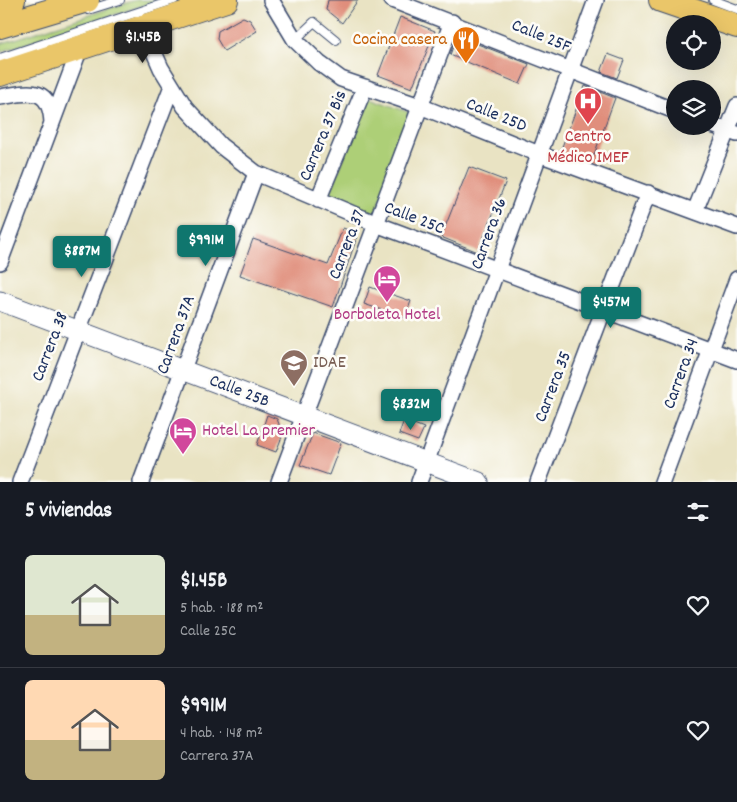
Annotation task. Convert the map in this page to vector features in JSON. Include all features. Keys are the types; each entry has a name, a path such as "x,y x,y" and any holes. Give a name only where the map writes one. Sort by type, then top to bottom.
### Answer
{"main road":[{"path":"0,3 13,0"},
{"path":"0,74 226,0"},
{"path":"661,0 737,26"},
{"path":"0,26 81,7"}],"street":[{"name":"Calle 25D","path":"271,0 294,40 319,63 341,78 420,106 539,154 737,227"},
{"name":"Calle 25F","path":"392,0 666,106"},
{"name":"Carrera 36","path":"419,482 596,0"},
{"name":"Carrera 37","path":"279,482 452,22"},
{"name":"Calle 25C","path":"144,27 161,68 185,107 221,146 256,173 376,224 737,360"},
{"path":"0,262 80,48"},
{"name":"Carrera 38","path":"20,482 172,86"},
{"name":"Carrera 37 Bis","path":"318,200 366,87"},
{"path":"0,97 29,92 41,95 49,104 52,126"},
{"path":"695,211 732,133 737,106"},
{"name":"Carrera 37A","path":"141,482 184,371 256,173"},
{"name":"Carrera 35","path":"538,482 648,193"},
{"name":"Carrera 34","path":"662,482 737,279"},
{"name":"Calle 25B","path":"0,301 479,482"}],"lane":[{"path":"81,7 120,0"},
{"path":"0,58 174,0"},
{"path":"713,0 737,9"},
{"path":"294,40 314,22 336,40"}],"green space":[{"path":"136,0 159,0 0,52 0,44"},
{"path":"367,97 413,114 375,214 329,197"}],"building":[{"path":"328,0 358,0 342,23 326,10"},
{"path":"243,17 250,20 257,31 224,51 217,39 218,31"},
{"path":"400,17 435,31 412,88 378,75"},
{"path":"456,38 462,38 529,64 520,84 450,55"},
{"path":"608,54 624,60 617,78 601,72"},
{"name":"Centro Médico IMEF","path":"585,86 615,98 591,163 560,152"},
{"path":"469,167 506,181 478,252 441,237"},
{"path":"343,228 358,234 333,307 240,275 253,239 328,265"},
{"name":"Borboleta Hotel","path":"370,287 411,301 405,318 364,304"},
{"path":"267,415 277,419 283,434 276,452 257,445"},
{"path":"404,420 424,428 418,441 399,434"},
{"path":"313,433 341,443 329,475 300,465"}],"place":[{"name":"Cocina casera","path":"466,64"},
{"name":"Centro Médico IMEF","path":"588,125"},
{"name":"Borboleta Hotel","path":"387,303"},
{"name":"IDAE","path":"294,387"},
{"name":"Hotel La premier","path":"183,455"}]}
